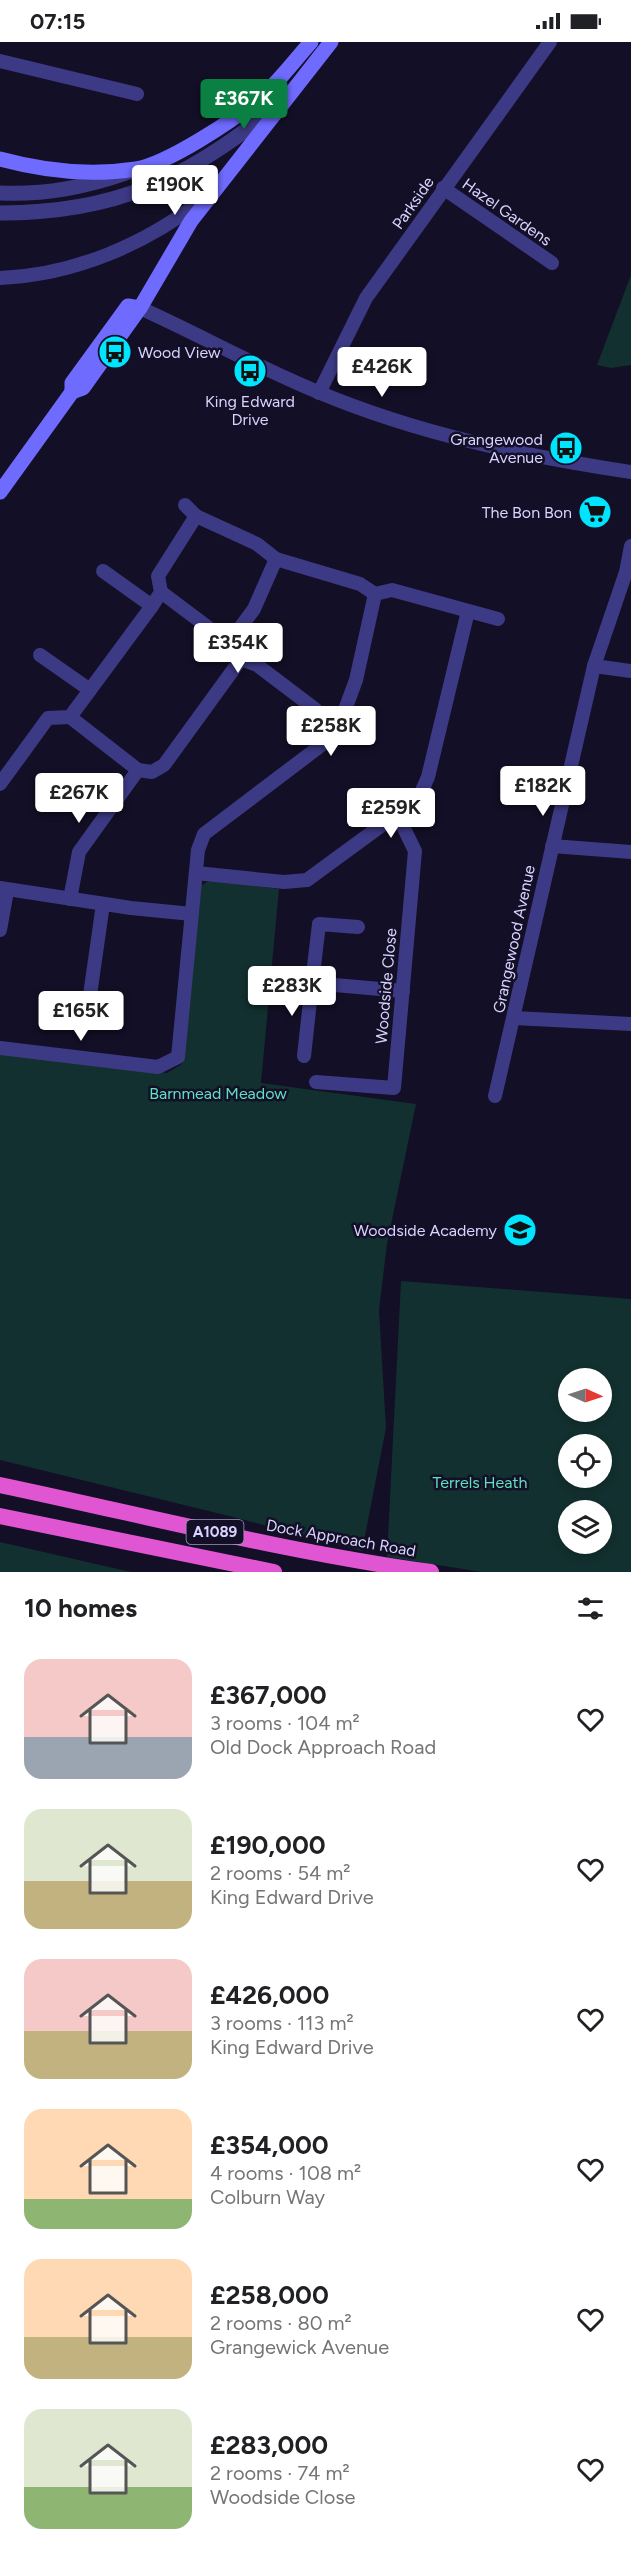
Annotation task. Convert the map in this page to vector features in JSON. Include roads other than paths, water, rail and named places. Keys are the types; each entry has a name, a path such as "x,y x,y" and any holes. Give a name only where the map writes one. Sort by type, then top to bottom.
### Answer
{"highway":[{"name":"Dock Approach Road","path":"0,1485 231,1536 347,1559 430,1572"},
{"name":"A1089","path":"0,1516 274,1572"}],"main road":[{"path":"0,159 33,168 64,171 138,169 200,139 260,98 311,42"},
{"path":"0,492 72,392 83,388 128,325 168,258 211,194 331,42"},
{"path":"72,392 72,383 128,306 140,308"}],"street":[{"name":"Parkside","path":"319,393 366,298 550,42"},
{"path":"0,62 137,94"},
{"path":"0,213 78,208 133,193 204,161 234,141 286,100"},
{"path":"0,193 27,194 68,190 138,169"},
{"name":"Hazel Gardens","path":"444,188 552,263"},
{"path":"0,278 65,268 121,251 176,220 211,194"},
{"path":"140,308 319,393 458,440 570,464 631,472"},
{"path":"185,505 196,516 257,544 276,559 360,584 375,594 392,590 498,619"},
{"path":"196,516 158,576 161,592 229,643 241,659 257,665 315,709 336,734"},
{"name":"Grangewood Avenue","path":"495,1096 594,666 626,572 631,546"},
{"path":"229,643 254,609 276,559"},
{"path":"103,571 152,606"},
{"path":"70,717 161,592"},
{"path":"0,1048 158,1066 178,1057 198,850 204,834 336,734 356,680 375,594"},
{"path":"196,873 284,882 307,880 420,795 428,777 468,611"},
{"path":"40,655 90,690"},
{"path":"0,784 48,718 70,717 138,770 152,772 164,765 241,659"},
{"path":"594,666 631,671"},
{"path":"70,899 79,852 138,770"},
{"name":"Woodside Close","path":"316,1082 394,1088 415,851 397,814"},
{"path":"552,846 631,852"},
{"path":"0,930 4,889 192,914"},
{"path":"87,1009 104,904"},
{"path":"304,1056 319,924 358,927"},
{"path":"312,982 403,991"},
{"path":"514,1018 631,1024"}],"place":[{"name":"Wood View","path":"115,352"},
{"name":"King Edward Drive","path":"250,371"},
{"name":"Grangewood Avenue","path":"566,448"},
{"name":"The Bon Bon","path":"595,512"},
{"name":"Woodside Academy","path":"520,1230"}],"park label":[{"name":"Barnmead Meadow","path":"218,1093"},
{"name":"Terrels Heath","path":"480,1482"}]}
